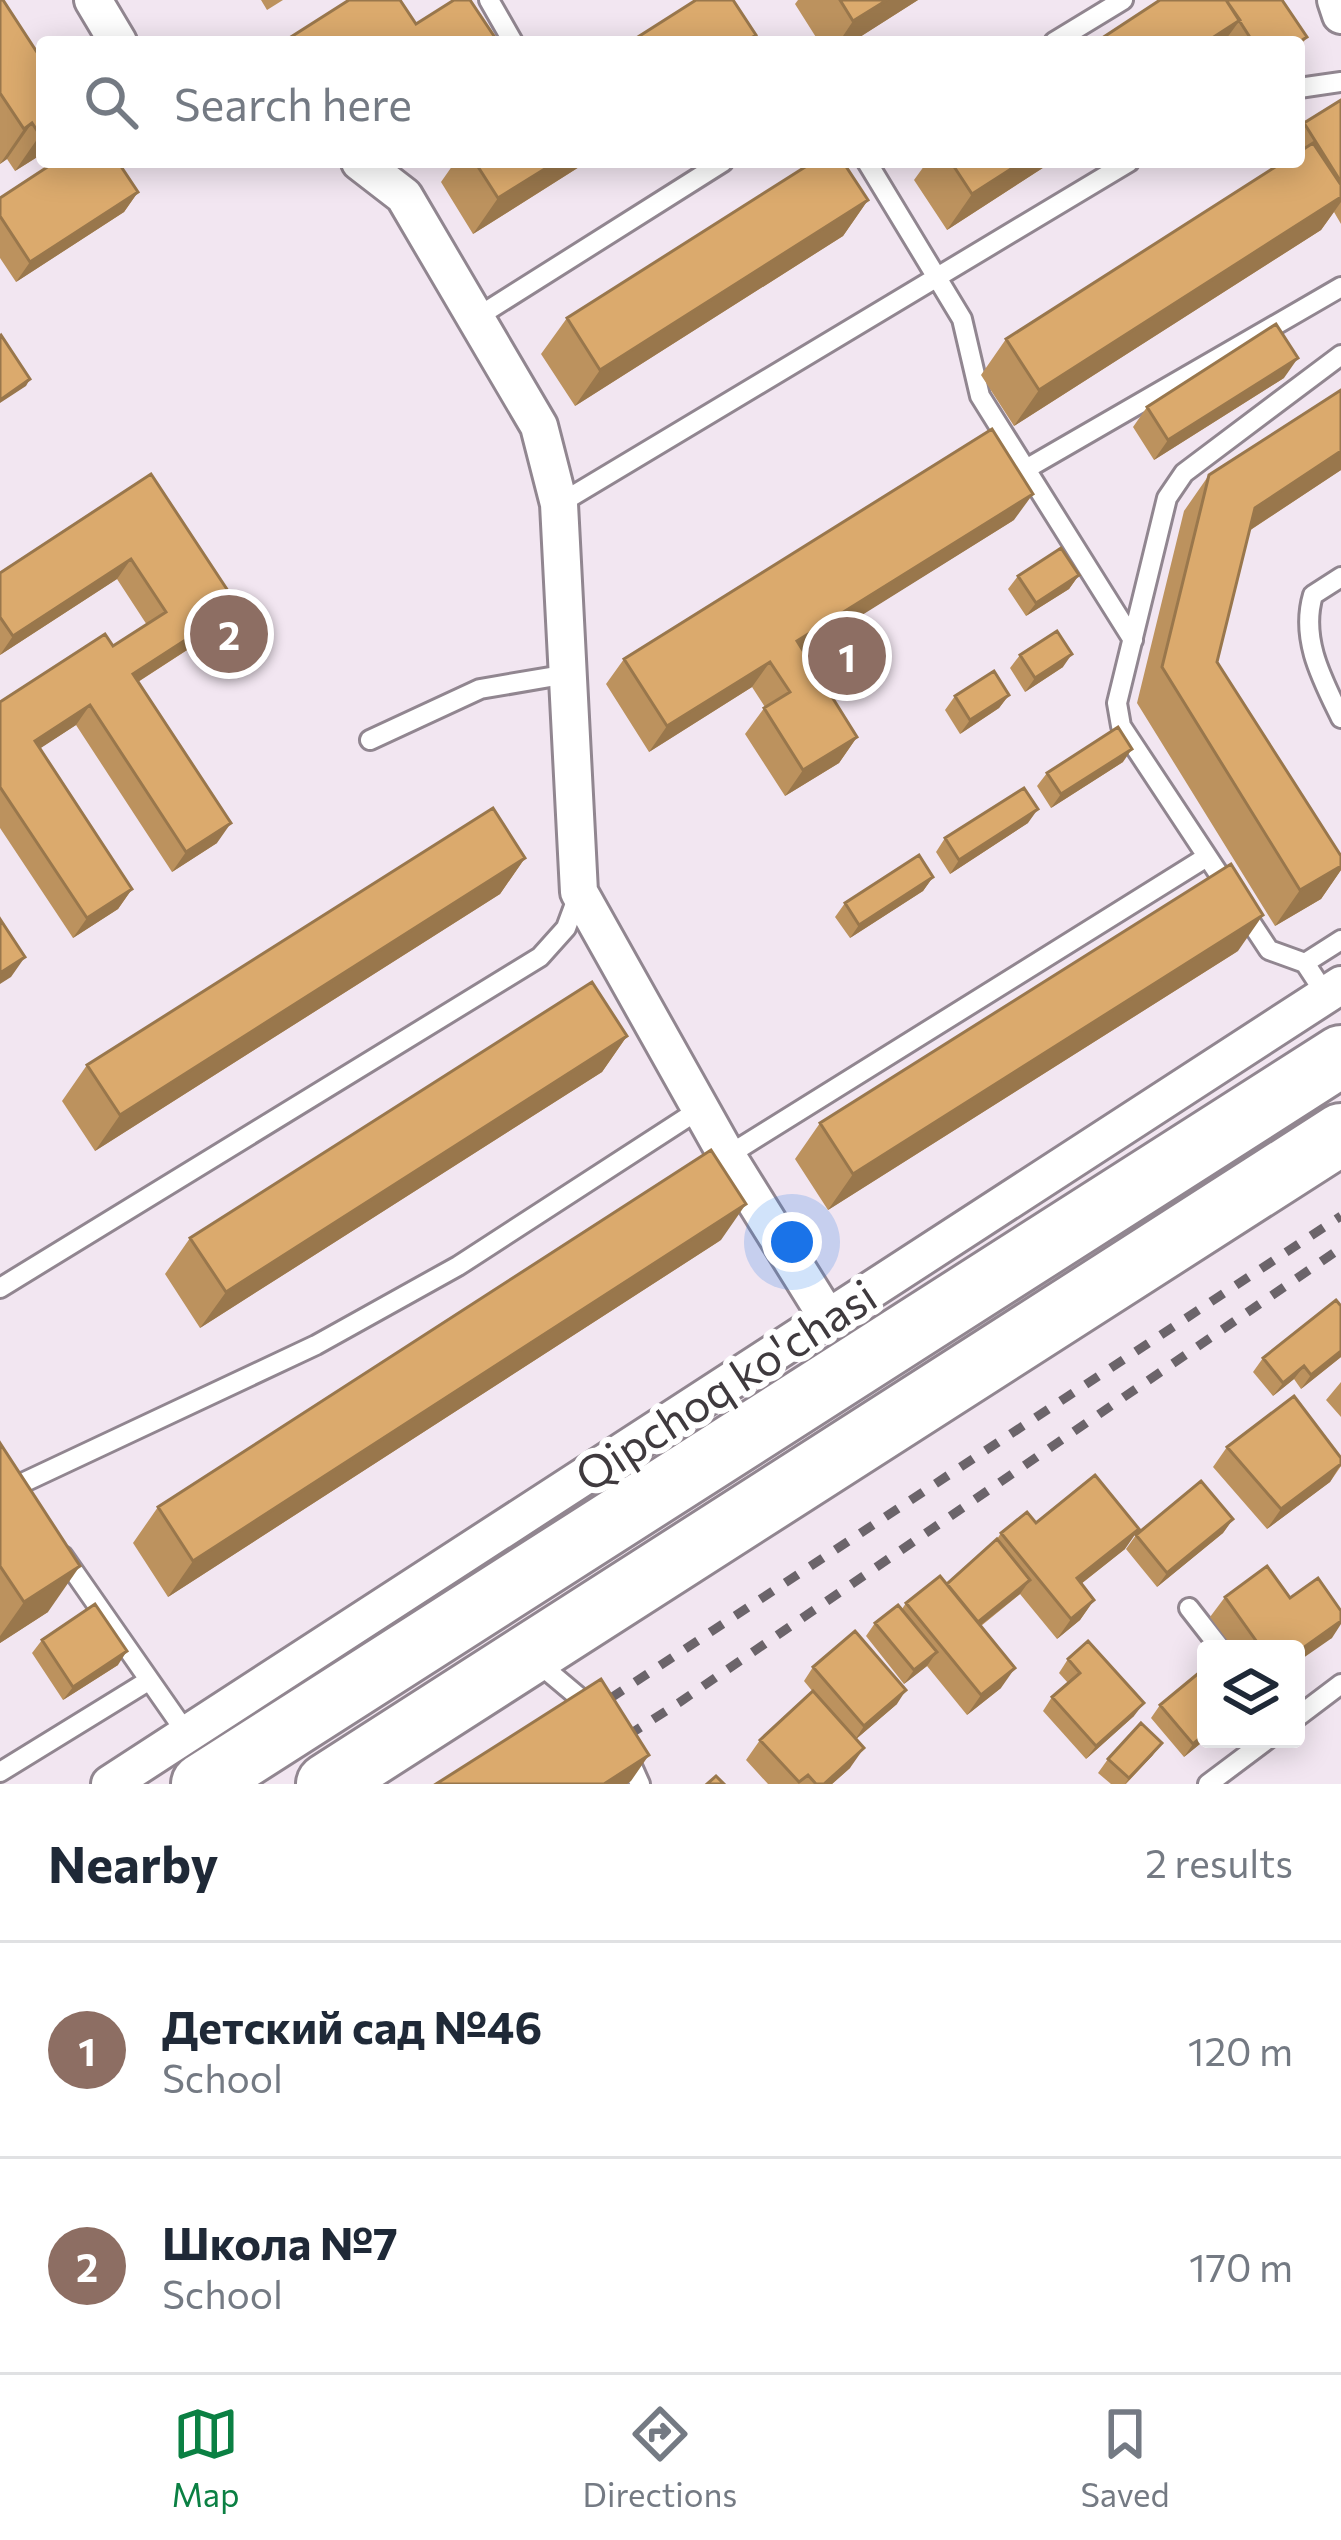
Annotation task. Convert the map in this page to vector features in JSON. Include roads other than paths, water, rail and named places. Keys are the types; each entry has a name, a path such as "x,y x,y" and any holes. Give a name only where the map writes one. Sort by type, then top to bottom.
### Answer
{"main road":[{"name":"Qipchoq ko'chasi","path":"194,1759 869,1315 1341,1056"},
{"path":"327,1784 1341,1134"}],"street":[{"path":"93,0 114,36"},
{"path":"1336,0 1341,14"},
{"path":"369,168 404,196 479,316 539,427 560,504 580,892 727,1156 869,1315"},
{"name":"Qipchoq ko'chasi","path":"869,1315 1333,990"},
{"name":"Qipchoq ko'chasi","path":"110,1784 194,1759"}],"lane":[{"path":"489,0 510,36"},
{"path":"1064,36 1124,0"},
{"path":"1305,87 1341,82"},
{"path":"479,316 713,168"},
{"path":"871,168 962,319 980,396 1132,640"},
{"path":"560,504 1119,168"},
{"path":"1026,469 1341,287"},
{"path":"1333,990 1305,963 1269,950 1121,726 1118,704 1167,498 1184,472 1341,355"},
{"path":"1341,577 1313,595 1306,620 1316,662 1341,718"},
{"path":"370,740 480,689 568,674"},
{"path":"727,1156 1205,858"},
{"path":"0,1288 540,957 566,928 580,892"},
{"path":"1305,963 1341,940"},
{"path":"16,1486 356,1323 458,1266 700,1108"},
{"path":"0,1463 29,1506"},
{"path":"56,1545 148,1681 194,1759"},
{"path":"1190,1608 1214,1640"},
{"path":"528,1655 582,1694 614,1733 640,1784"},
{"path":"0,1772 148,1681"},
{"path":"1305,1711 1341,1684"},
{"path":"1208,1784 1256,1748"}],"railway":[{"path":"585,1715 1341,1216"},
{"path":"552,1784 680,1702 1341,1248"}],"place":[{"name":"Школа №7","path":"229,634"},
{"name":"Детский сад №46","path":"847,656"}]}
